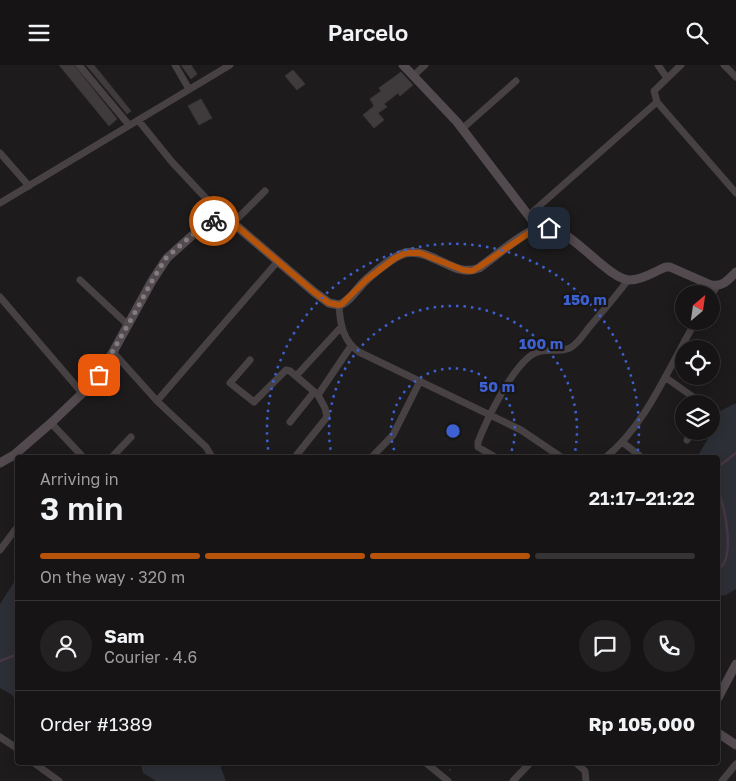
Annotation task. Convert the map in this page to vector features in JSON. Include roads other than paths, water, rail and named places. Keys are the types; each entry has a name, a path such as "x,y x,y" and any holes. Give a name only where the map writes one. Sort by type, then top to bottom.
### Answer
{"main road":[{"path":"403,65 462,129 538,228"},
{"path":"18,455 93,383 113,352 166,258 206,223 211,221 223,220 233,223 314,292 329,303 339,305 366,280 395,258 406,253 420,253 463,270 472,271 538,228 543,227 562,233 612,271 628,280 638,279 670,267 711,285"},
{"path":"720,285 736,273"},
{"path":"0,463 15,457"},
{"path":"720,694 736,664"},
{"path":"720,734 736,745"}],"street":[{"path":"79,65 129,125"},
{"path":"175,65 189,89"},
{"path":"0,203 230,65"},
{"path":"414,76 425,65"},
{"path":"658,65 667,78"},
{"path":"681,65 654,91 657,102 736,193"},
{"path":"724,65 736,77"},
{"path":"462,129 516,81"},
{"path":"529,215 657,102"},
{"path":"138,120 172,162 215,208 223,220"},
{"path":"0,153 29,186"},
{"path":"233,223 265,191"},
{"path":"158,401 278,261"},
{"path":"80,280 128,325"},
{"path":"492,455 478,447 478,445 490,414 519,368 532,355 541,351 571,348 611,303 628,280"},
{"path":"0,297 82,394"},
{"path":"339,305 342,327 350,346 376,361 521,430 558,455"},
{"path":"296,377 342,327"},
{"path":"608,455 622,442 639,420 691,330"},
{"path":"290,422 316,393 350,346"},
{"path":"113,352 158,401 206,447 211,455"},
{"path":"250,360 230,383 254,402 282,373 290,371 316,393 325,408 327,417 297,455"},
{"path":"665,377 690,395"},
{"path":"374,455 396,429 420,381"},
{"path":"51,423 82,455"},
{"path":"114,455 131,437"},
{"path":"622,442 639,455"},
{"path":"0,550 15,530"},
{"path":"0,737 15,747"},
{"path":"722,781 736,764"},
{"path":"37,765 59,781"},
{"path":"428,765 446,779"},
{"path":"513,781 528,765"},
{"path":"578,765 584,771 586,781"}],"waterway":[{"path":"720,465 736,453"},
{"path":"720,498 726,521 728,545 727,555 720,567"},
{"path":"0,661 15,655"}]}
